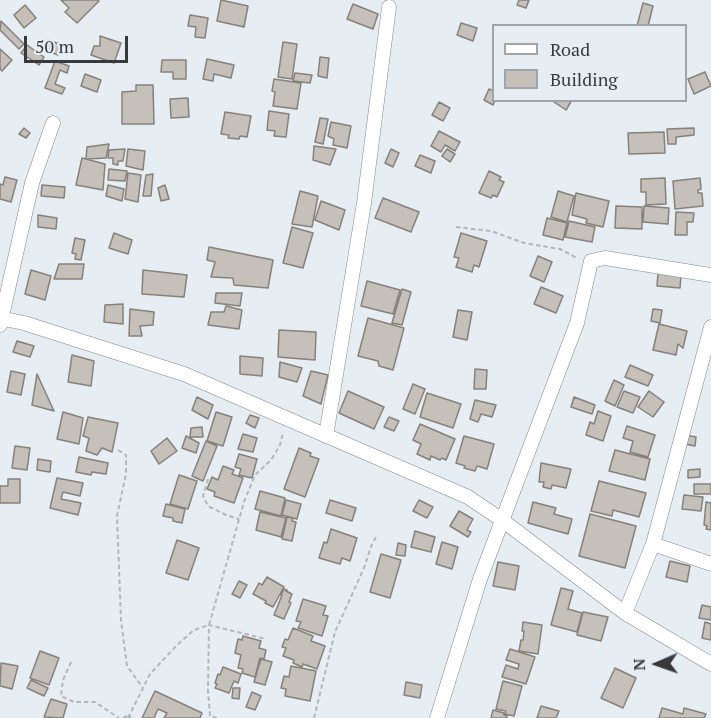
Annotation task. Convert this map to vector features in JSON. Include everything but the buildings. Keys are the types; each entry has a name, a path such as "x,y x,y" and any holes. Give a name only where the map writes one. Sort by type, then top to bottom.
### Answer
{"street":[{"path":"326,436 364,202 389,6"},
{"path":"53,123 32,183 0,320 24,323 184,374 468,498 502,520 625,613 711,664"},
{"path":"437,718 480,579 577,323 591,261 605,258 711,275"},
{"path":"625,613 653,544 711,327"},
{"path":"653,544 711,564"}],"path":[{"path":"456,228 491,231 524,243 560,249 590,265"},
{"path":"217,718 209,717 209,625 244,502 255,475 271,460 280,445 284,429 283,417"},
{"path":"118,450 126,455 126,474 117,516 121,620 127,666 143,688"},
{"path":"208,479 204,496 208,506 239,519"},
{"path":"314,718 335,632 376,537"},
{"path":"123,718 129,717 150,674 194,630 209,625 266,639"},
{"path":"71,662 63,680 61,696 74,702 94,702 119,718"}]}
